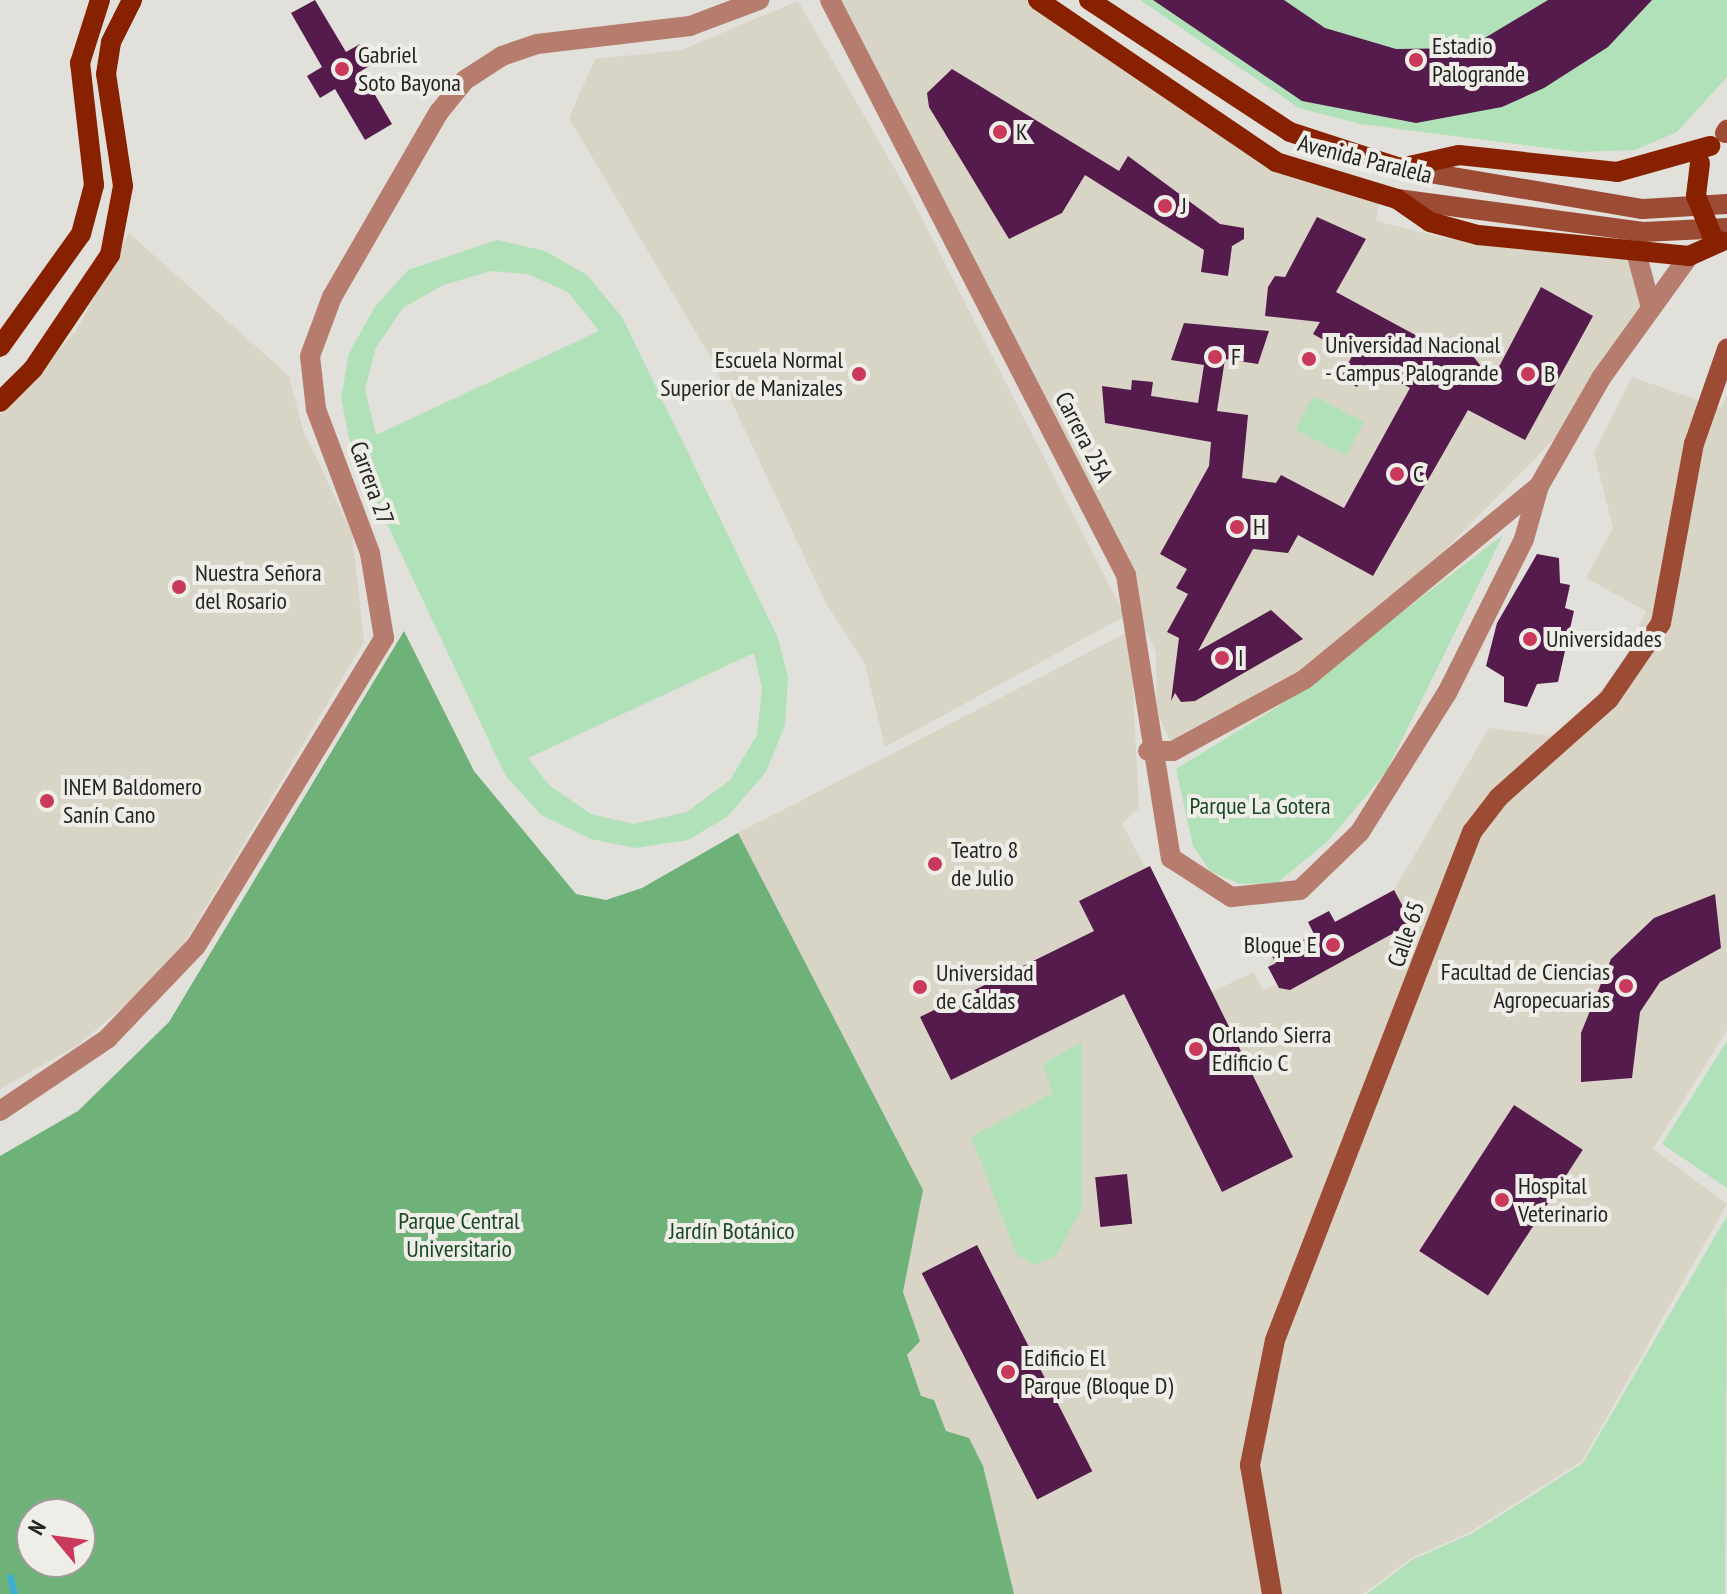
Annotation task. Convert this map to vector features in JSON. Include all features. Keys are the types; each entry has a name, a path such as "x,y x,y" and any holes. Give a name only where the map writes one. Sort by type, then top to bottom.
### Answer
{"main road":[{"path":"0,347 81,234 94,185 80,63 100,0"},
{"path":"0,402 33,369 110,255 123,186 106,74 111,42 132,0"},
{"name":"Avenida Paralela","path":"1038,0 1276,162 1397,199 1643,232 1722,237"},
{"name":"Avenida Paralela","path":"1089,0 1260,115 1400,168 1643,209 1727,204"},
{"path":"1397,199 1430,222 1478,235 1689,256 1722,237 1696,196 1718,141"},
{"path":"1400,168 1459,155 1617,172 1718,141"},
{"name":"Calle 65","path":"1272,1594 1250,1465 1275,1340 1472,832 1499,797 1609,699 1661,623 1694,444 1727,349"}],"street":[{"name":"Carrera 27","path":"0,1111 107,1039 196,946 384,638 370,553 316,409 310,356 332,297 439,112 465,80 502,56 537,44 690,26 759,0"},
{"name":"Carrera 25A","path":"830,0 1126,575 1139,623 1148,751 1171,858 1231,897 1300,890 1360,832 1447,693 1524,539 1539,486"},
{"path":"1636,252 1651,308"},
{"path":"1148,751 1173,751 1305,679 1539,486 1651,308 1689,256"}],"shaded area":[{"name":"Universidad Nacional - Campus Palogrande","path":"830,0 1032,0 1257,149 1381,192 1376,221 1445,238 1635,261 1646,306 1563,430 1442,553 1309,665 1170,741 1157,711 1156,652"},
{"name":"Escuela Normal Superior de Manizales","path":"798,1 910,195 1125,616 885,747 865,664 827,605 711,358 569,118 595,59 681,50"},
{"name":"Nuestra Señora del Rosario","path":"129,233 289,376 303,430 352,533 364,642 171,966 78,1045 0,1089 0,415 76,331"},
{"name":"Universidad de Caldas","path":"1632,377 1721,408 1727,395 1727,1030 1653,1149 1727,1204 1582,1461 1470,1532 1410,1559 1363,1594 322,1594 611,920 738,833 1130,631 1139,808 1122,824 1212,992 1253,972 1263,990 1277,984 1268,967 1272,956 1314,934 1308,922 1329,911 1335,921 1394,890 1489,728 1550,736 1579,717 1622,665 1646,611 1586,578 1613,528 1594,453"}],"green space":[{"name":"Estadio Palogrande","path":"1140,0 1727,0 1727,77 1677,132 1635,150 1579,152 1361,124 1299,108"},
{"path":"497,240 545,251 587,275 622,317 778,638 788,677 785,725 766,772 727,817 688,840 635,848 591,839 541,815 505,775 351,447 341,398 349,353 375,307 408,270","holes":["491,271 527,274 568,292 599,331 376,435 365,389 376,347 403,308 443,285","754,653 762,688 757,735 730,780 687,812 634,824 591,814 549,785 528,758"]},
{"path":"1313,396 1364,422 1347,456 1296,430"},
{"name":"Parque La Gotera","path":"1503,535 1386,772 1328,841 1277,883 1240,884 1210,871 1193,846 1176,769 1279,706"},
{"name":"Parque Central Universitario","path":"404,631 474,771 576,894 606,900 642,888 738,833 923,1190 903,1292 920,1341 907,1355 921,1396 934,1400 946,1431 969,1438 983,1466 1014,1594 0,1594 0,1156 78,1111 169,1022"},
{"path":"1727,1041 1727,1188 1662,1144"},
{"path":"1082,1042 1082,1208 1056,1256 1035,1265 1017,1255 971,1137 1053,1093 1043,1064"},
{"path":"1727,1216 1725,1594 1367,1594 1412,1560 1471,1534 1583,1463"}],"building":[{"name":"Gabriel Soto Bayona","path":"315,0 346,52 360,44 371,65 361,71 392,124 365,140 335,89 320,98 307,76 322,67 291,13"},
{"name":"Estadio Palogrande","path":"1153,0 1284,0 1325,28 1396,49 1468,48 1548,0 1652,0 1608,47 1544,88 1502,107 1416,123 1302,101"},
{"name":"K","path":"952,69 1119,171 1128,156 1220,224 1244,228 1244,239 1232,246 1228,276 1201,272 1204,250 1085,175 1062,213 1009,239 929,107 927,93"},
{"path":"1317,217 1366,239 1336,292 1443,350 1465,346 1492,380 1541,287 1593,316 1525,440 1468,410 1373,576 1298,535 1288,553 1253,549 1198,651 1271,610 1303,639 1195,701 1181,702 1175,693 1171,701 1179,638 1167,632 1188,594 1176,588 1187,569 1160,554 1209,466 1211,442 1105,423 1102,386 1131,390 1132,380 1153,382 1151,396 1198,403 1204,365 1171,360 1184,323 1269,331 1258,364 1225,359 1217,411 1248,415 1242,478 1276,483 1281,475 1344,508 1410,388 1369,365 1357,387 1341,378 1352,356 1313,334 1320,322 1265,316 1268,287 1275,276 1285,277"},
{"name":"Universidades","path":"1537,554 1559,558 1560,583 1570,585 1565,608 1574,611 1558,682 1537,684 1527,707 1504,702 1504,677 1486,666 1497,623"},
{"name":"Orlando Sierra Edificio C","path":"1150,866 1293,1157 1222,1192 1124,994 951,1080 920,1017 1094,931 1079,901"},
{"name":"Bloque E","path":"1394,890 1412,923 1290,990 1279,988 1268,967 1276,963 1272,956 1314,934 1308,922 1329,911 1335,922"},
{"name":"Facultad de Ciencias Agropecuarias","path":"1715,894 1721,948 1660,982 1640,1012 1632,1078 1581,1082 1581,1033 1611,959 1654,918"},
{"name":"Hospital Veterinario","path":"1514,1105 1583,1150 1488,1296 1419,1251"},
{"path":"1127,1174 1132,1224 1100,1227 1095,1177"},
{"name":"Edificio El Parque (Bloque D)","path":"977,1245 1092,1471 1037,1499 922,1273"}],"waterway":[{"path":"10,1577 14,1594"}],"place":[{"name":"Estadio Palogrande","path":"1416,60"},
{"name":"Gabriel Soto Bayona","path":"342,69"},
{"name":"K","path":"1000,132"},
{"name":"J","path":"1165,206"},
{"name":"F","path":"1215,357"},
{"name":"Universidad Nacional - Campus Palogrande","path":"1309,359"},
{"name":"Escuela Normal Superior de Manizales","path":"859,374"},
{"name":"B","path":"1528,374"},
{"name":"C","path":"1397,474"},
{"name":"H","path":"1237,527"},
{"name":"Nuestra Señora del Rosario","path":"179,587"},
{"name":"Universidades","path":"1530,639"},
{"name":"I","path":"1222,658"},
{"name":"INEM Baldomero Sanín Cano","path":"47,801"},
{"name":"Teatro 8 de Julio","path":"935,864"},
{"name":"Bloque E","path":"1333,945"},
{"name":"Facultad de Ciencias Agropecuarias","path":"1626,986"},
{"name":"Universidad de Caldas","path":"920,987"},
{"name":"Orlando Sierra Edificio C","path":"1196,1049"},
{"name":"Hospital Veterinario","path":"1502,1200"},
{"name":"Edificio El Parque (Bloque D)","path":"1008,1372"}],"park label":[{"name":"Jardín Botánico","path":"732,1231"}]}
